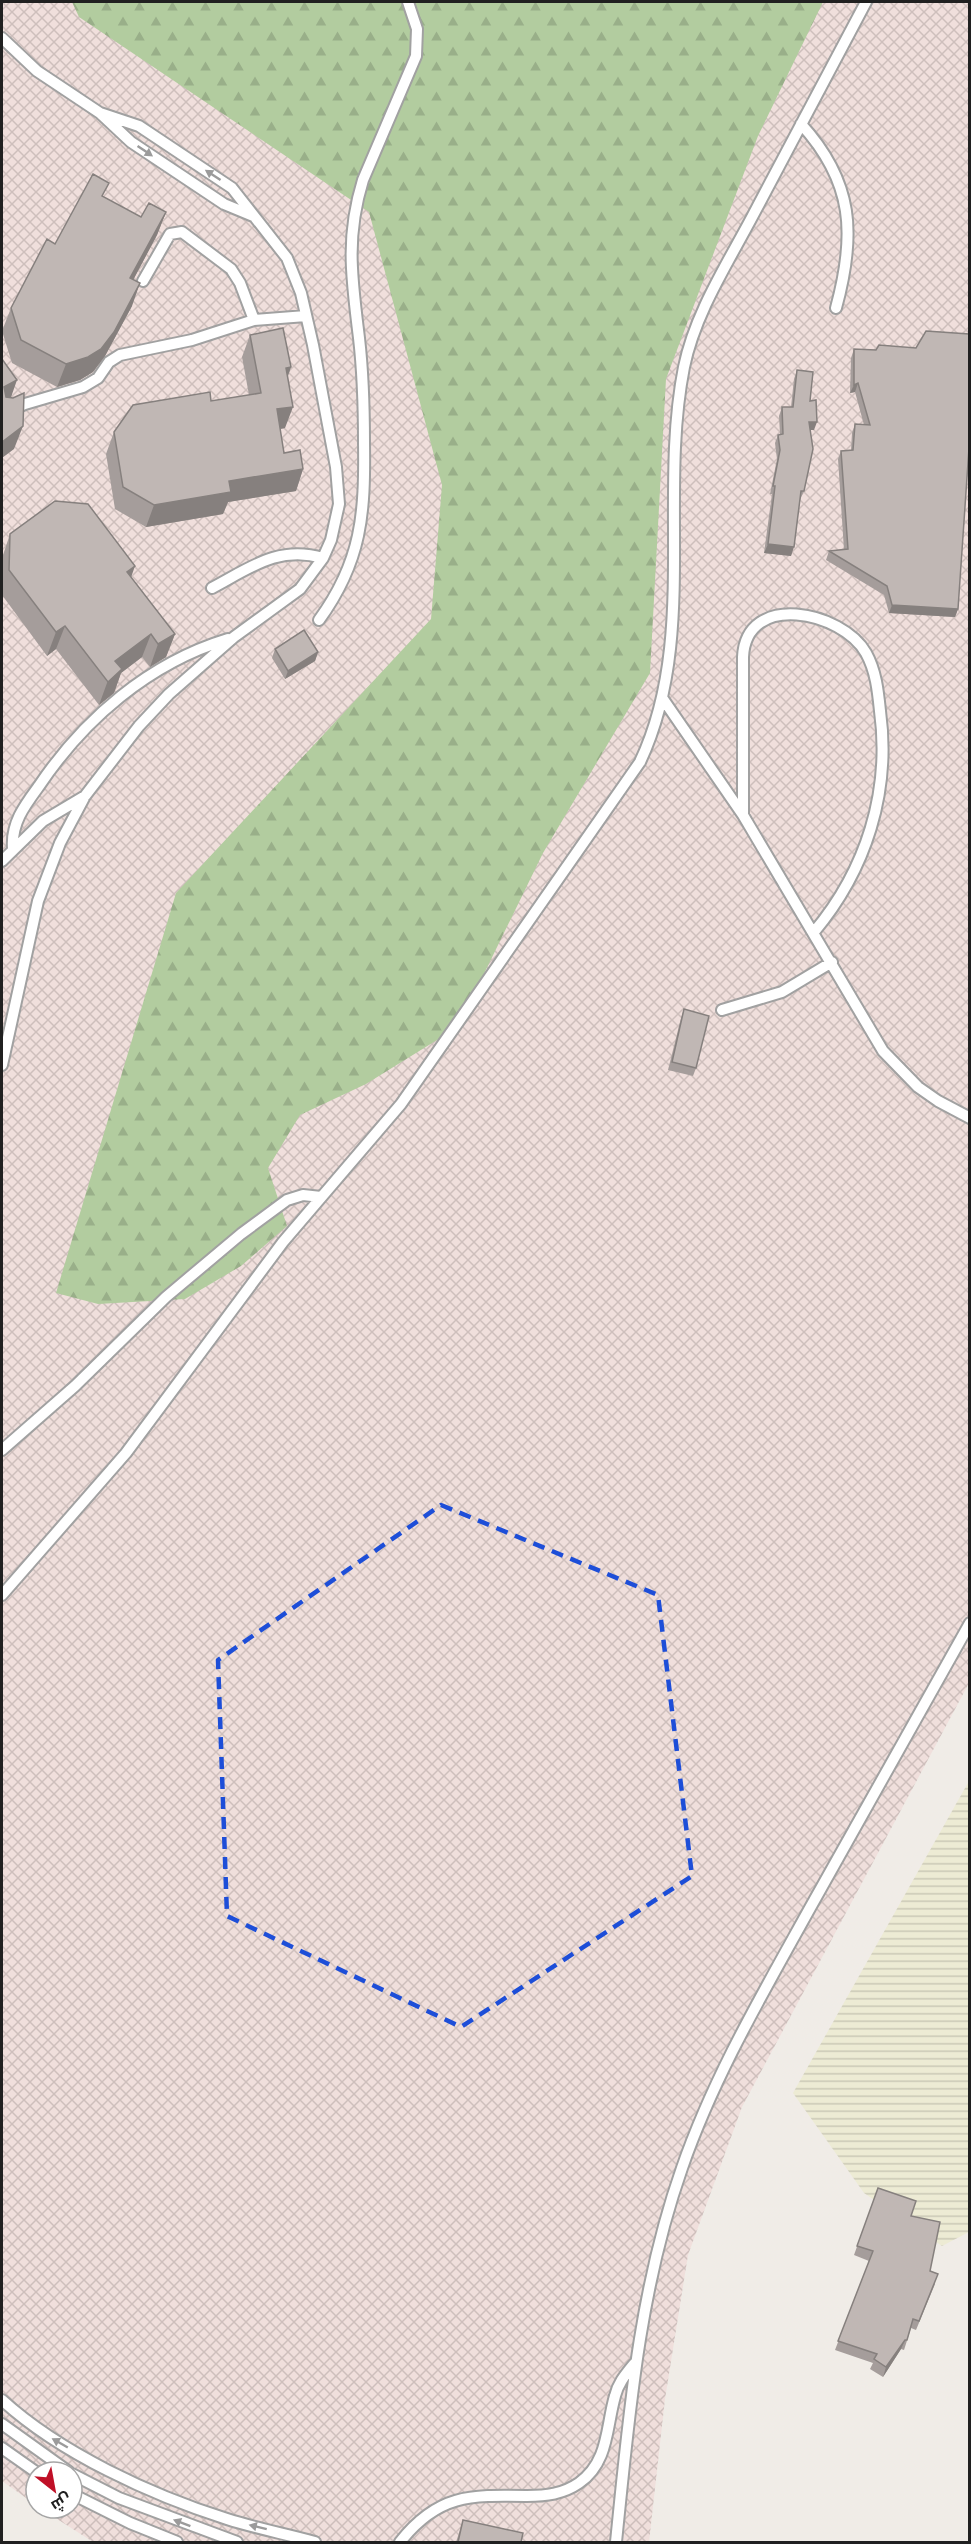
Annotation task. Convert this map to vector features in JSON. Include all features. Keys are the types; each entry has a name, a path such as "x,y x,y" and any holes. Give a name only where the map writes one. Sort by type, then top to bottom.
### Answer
{"lane":[{"path":"319,620 343,583 358,542 363,520 365,498 362,380 351,281 350,242 363,180 416,56 417,28 408,2"},
{"path":"2,1595 126,1452 247,1289 321,1197 375,1136 426,1070 471,1002 628,782 649,742 663,699 670,654 677,420 684,365 702,312 866,2"},
{"path":"3,43 37,71 100,113 130,142 224,204 253,216"},
{"path":"2,1065 38,901 60,843 85,796 118,752 162,702 234,637 300,589 323,558 337,522 339,485 306,316 298,284 287,258 266,229 253,216 244,201 225,183 139,126 100,113"},
{"path":"801,124 832,166 845,199 849,252 836,308"},
{"path":"143,281 170,234 182,232 231,269 240,282 254,320"},
{"path":"2,414 25,404 82,387 98,378 109,362 120,355 192,340 254,320 306,316"},
{"path":"212,588 274,556 298,553 323,558"},
{"path":"743,816 742,657 746,640 756,626 779,615 805,615 833,624 856,641 866,653 874,674 881,719 882,763 877,808 864,852 844,893 814,932"},
{"path":"13,848 14,828 22,810 62,753 81,731 118,699 171,662 234,637"},
{"path":"663,699 743,816 832,962 869,1031 900,1070 938,1101 969,1118"},
{"path":"2,861 43,821 85,796"},
{"path":"722,1010 782,992 832,962"},
{"path":"2,1450 75,1386 166,1297 241,1234 286,1200 303,1195 321,1197"},
{"path":"616,2542 634,2363 646,2297 668,2211 714,2087 739,2036 969,1623"},
{"path":"400,2542 431,2511 461,2498 545,2496 580,2482 597,2465 602,2454 618,2386 634,2363"},
{"path":"2,2400 24,2421 136,2483 227,2519 315,2542"},
{"path":"2,2424 53,2460"},
{"path":"2,2448 24,2464"},
{"path":"84,2480 119,2498 237,2542"},
{"path":"84,2500 130,2523 177,2542"}],"highlighted area":[{"path":"441,1505 658,1595 692,1876 461,2027 227,1916 218,1660"}],"shaded area":[{"path":"2,2 969,2 969,1683 742,2107 688,2255 665,2399 649,2542 93,2542 59,2520 84,2520 84,2460 24,2460 24,2497 2,2481"},
{"path":"969,1781 969,2232 942,2246 864,2193 793,2093"}],"green space":[{"path":"72,2 823,2 758,136 666,379 650,673 543,853 458,1027 366,1084 300,1115 268,1168 287,1226 241,1266 185,1299 98,1304 56,1293 176,893 431,619 442,485 369,212 79,17"}],"building":[{"path":"93,174 109,183 102,196 141,217 149,203 166,212 130,278 140,283 114,332 101,349 88,357 66,364 21,340 11,308 47,239 55,244"},
{"path":"283,328 291,367 286,368 293,407 277,409 284,453 300,450 303,469 229,481 231,492 154,505 123,487 114,432 133,405 210,392 211,401 261,393 250,335"},
{"path":"926,331 969,334 969,448 958,609 892,605 887,586 829,551 848,549 841,451 853,450 855,424 870,425 858,383 854,385 854,349 876,350 879,345 916,348"},
{"path":"2,359 17,380 4,387 6,397 13,398 24,393 23,426 2,442"},
{"path":"797,370 813,372 810,401 816,400 817,422 809,422 813,449 804,491 801,491 794,547 768,544 775,486 773,486 780,450 778,435 783,434 782,407 793,407"},
{"path":"55,501 88,504 135,566 127,572 175,634 158,644 151,634 115,661 122,669 108,682 65,626 56,632 9,570 10,534"},
{"path":"304,630 318,652 288,671 275,649"},
{"path":"684,1009 709,1016 696,1068 672,1062"},
{"path":"878,2188 916,2201 911,2216 940,2222 930,2271 938,2274 919,2321 913,2319 907,2340 886,2367 874,2359 877,2354 838,2341 873,2251 857,2246"},
{"path":"463,2520 523,2533 521,2542 458,2542"}]}
